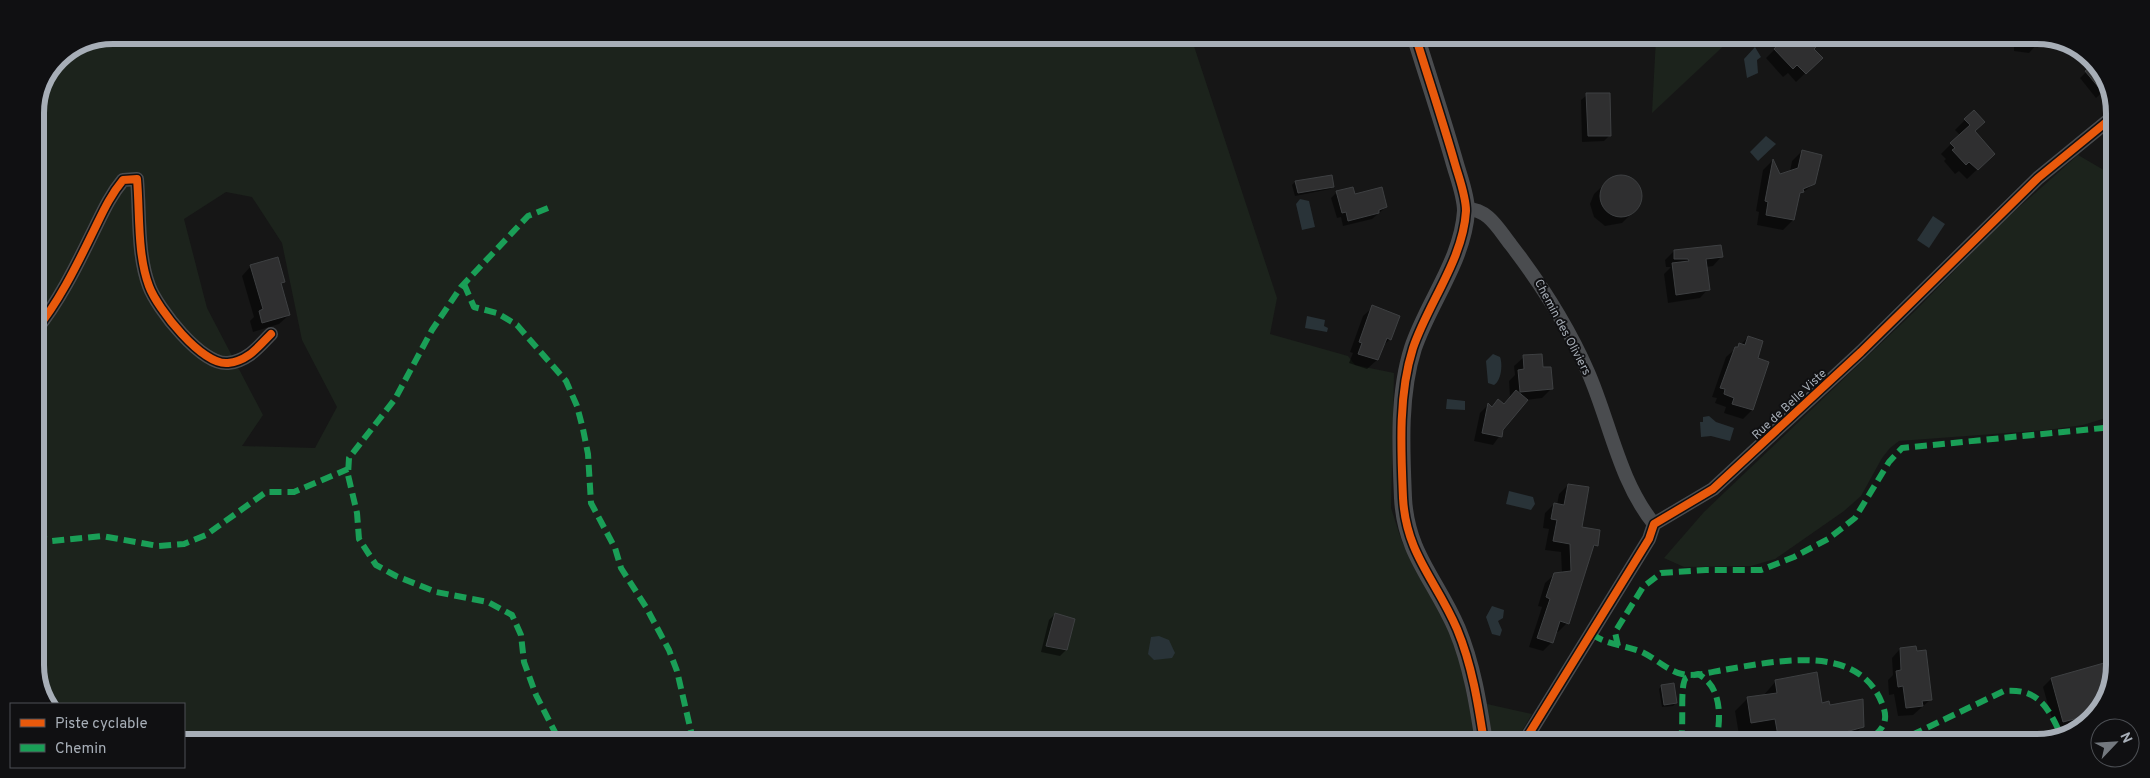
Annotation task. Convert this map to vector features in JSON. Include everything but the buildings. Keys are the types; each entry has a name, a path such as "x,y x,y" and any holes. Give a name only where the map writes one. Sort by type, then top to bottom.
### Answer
{"street":[{"path":"1418,44 1452,154 1466,209 1456,251 1413,348 1407,371 1403,405 1404,517 1411,544 1447,607 1464,646 1474,686 1483,734"},
{"name":"Rue de Belle Viste","path":"1654,524 1713,489 1861,352 2038,178 2106,122"},
{"path":"44,321 72,273 107,200 123,180 137,179 140,238 149,285 163,313 180,332 207,355 226,363 250,356 271,334"},
{"name":"Chemin des Oliviers","path":"1466,209 1479,211 1493,222 1533,272 1553,304 1588,371 1635,499 1654,524"},
{"path":"1529,734 1649,539 1654,524"}],"shaded area":[{"path":"113,44 1193,44 1277,298 1270,334 1348,356 1355,365 1394,373 1391,508 1402,542 1443,616 1460,659 1474,734 185,734 185,703 55,703 47,687 44,670 44,113 45,99 49,86 55,74 74,55 99,45","holes":["226,192 252,197 282,243 302,340 337,407 315,448 242,446 263,415 207,308 184,219"]},
{"path":"1656,44 1726,44 1652,113"},
{"path":"1755,47 1761,57 1757,60 1758,73 1747,78 1744,59"},
{"path":"1766,136 1776,144 1758,161 1750,152"},
{"path":"2078,155 2106,171 2106,418 2083,425 2047,430 1899,441 1882,458 1861,496 1844,511 1775,559 1751,566 1684,567 1664,558 1704,512 1916,310 2000,224"},
{"path":"1300,199 1309,201 1315,227 1302,230 1296,204"},
{"path":"1933,216 1945,224 1929,248 1917,240"},
{"path":"1307,316 1325,320 1324,326 1328,328 1327,332 1305,328"},
{"path":"1493,354 1500,357 1501,364 1500,376 1494,385 1488,383 1486,361"},
{"path":"1447,399 1465,401 1465,410 1446,409"},
{"path":"1709,416 1716,422 1734,428 1730,441 1711,436 1701,437 1700,422 1703,422 1703,417"},
{"path":"1509,491 1533,497 1535,504 1531,510 1506,504"},
{"path":"1492,606 1504,610 1503,618 1498,621 1502,630 1500,636 1492,634 1486,617"},
{"path":"1159,636 1169,640 1175,653 1172,658 1154,660 1148,654 1151,637"},
{"path":"1487,704 1532,714 1520,734 1492,734"}],"marked path":[{"path":"548,208 528,216 461,287 432,330 395,399 349,458 348,475 357,513 359,539 376,565 396,576 436,592 488,602 512,615 521,635 524,662 536,695 556,734"},
{"path":"464,284 474,307 497,313 517,325 566,381 577,406 583,429 588,454 591,503 615,548 621,568 646,607 669,650 677,671 692,734"},
{"path":"1618,646 1615,632 1643,587 1661,573 1706,570 1761,570 1794,557 1828,539 1855,518 1889,462 1902,448 2106,428"},
{"path":"44,539 52,541 102,536 158,546 184,544 206,535 266,492 294,492 348,469"},
{"path":"1592,634 1610,643 1642,652 1672,670 1687,675 1792,660 1838,664 1858,673 1873,687 1885,715 1883,725 1877,734"},
{"path":"1681,734 1684,682 1686,678 1698,674 1706,679 1715,693 1718,702 1717,734"},
{"path":"1914,734 2004,691 2016,691 2034,696 2046,708 2059,731"}],"cycle path":[{"path":"1418,44 1462,187 1466,211 1459,247 1419,331 1408,366 1402,423 1403,498 1405,518 1416,551 1449,612 1467,656 1483,734"},
{"path":"1529,734 1649,539 1654,524 1713,489 1861,352 2038,178 2106,122"},
{"path":"44,319 80,259 114,193 123,180 137,179 142,261 145,274 161,308 182,334 206,355 217,361 228,363 247,356 271,334"}]}
